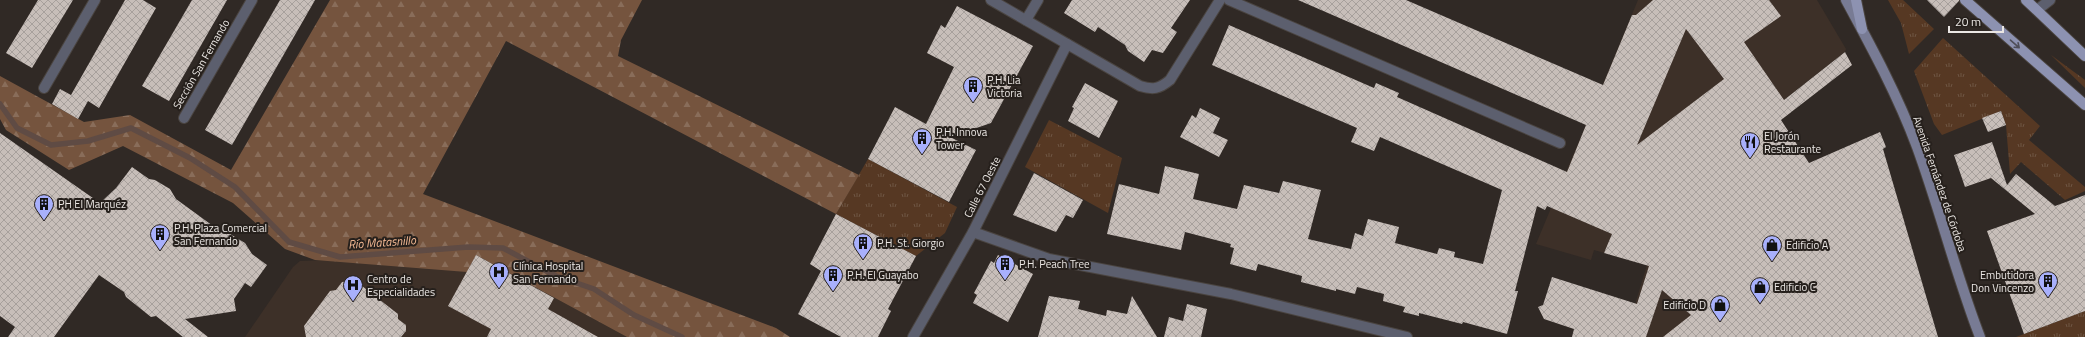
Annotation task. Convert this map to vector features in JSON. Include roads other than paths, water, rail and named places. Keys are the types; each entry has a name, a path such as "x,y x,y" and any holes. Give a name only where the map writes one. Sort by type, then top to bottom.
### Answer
{"main road":[{"name":"Avenida Fernández de Córdoba","path":"1846,0 1888,78 1917,147 1968,308 1980,337"},
{"path":"1856,0 1862,29"},
{"path":"1964,0 2085,105"},
{"path":"2026,0 2085,56"}],"street":[{"path":"44,88 94,0"},
{"name":"Sección San Fernando","path":"184,118 252,0"},
{"path":"991,0 1140,86 1151,90 1160,88 1170,80 1220,0"},
{"path":"1026,20 1038,0"},
{"path":"1229,0 1560,143"},
{"path":"2037,10 2050,0"},
{"name":"Calle 67 Oeste","path":"913,337 973,232 1068,44"},
{"path":"973,232 1049,259 1231,294 1407,337"}],"waterway":[{"name":"Río Matasnillo","path":"0,104 17,128 51,145 88,141 131,128 190,158 235,187 289,242 340,257 468,247 503,248 556,276 594,289 634,315 682,337"}],"place":[{"name":"P.H. Lia Victoria","path":"973,103"},
{"name":"P.H. Innova Tower","path":"922,155"},
{"name":"El Jorón Restaurante","path":"1750,159"},
{"name":"PH El Marquéz","path":"44,221"},
{"name":"P.H. Plaza Comercial San Fernando","path":"160,251"},
{"name":"P.H. St. Giorgio","path":"863,260"},
{"name":"Edificio A","path":"1772,262"},
{"name":"P.H. Peach Tree","path":"1005,281"},
{"name":"Clínica Hospital San Fernando","path":"499,289"},
{"name":"P.H. El Guayabo","path":"833,292"},
{"name":"Embutidora Don Vincenzo","path":"2048,298"},
{"name":"Centro de Especialidades","path":"353,302"},
{"name":"Edificio C","path":"1760,304"},
{"name":"Edificio D","path":"1720,322"}]}
